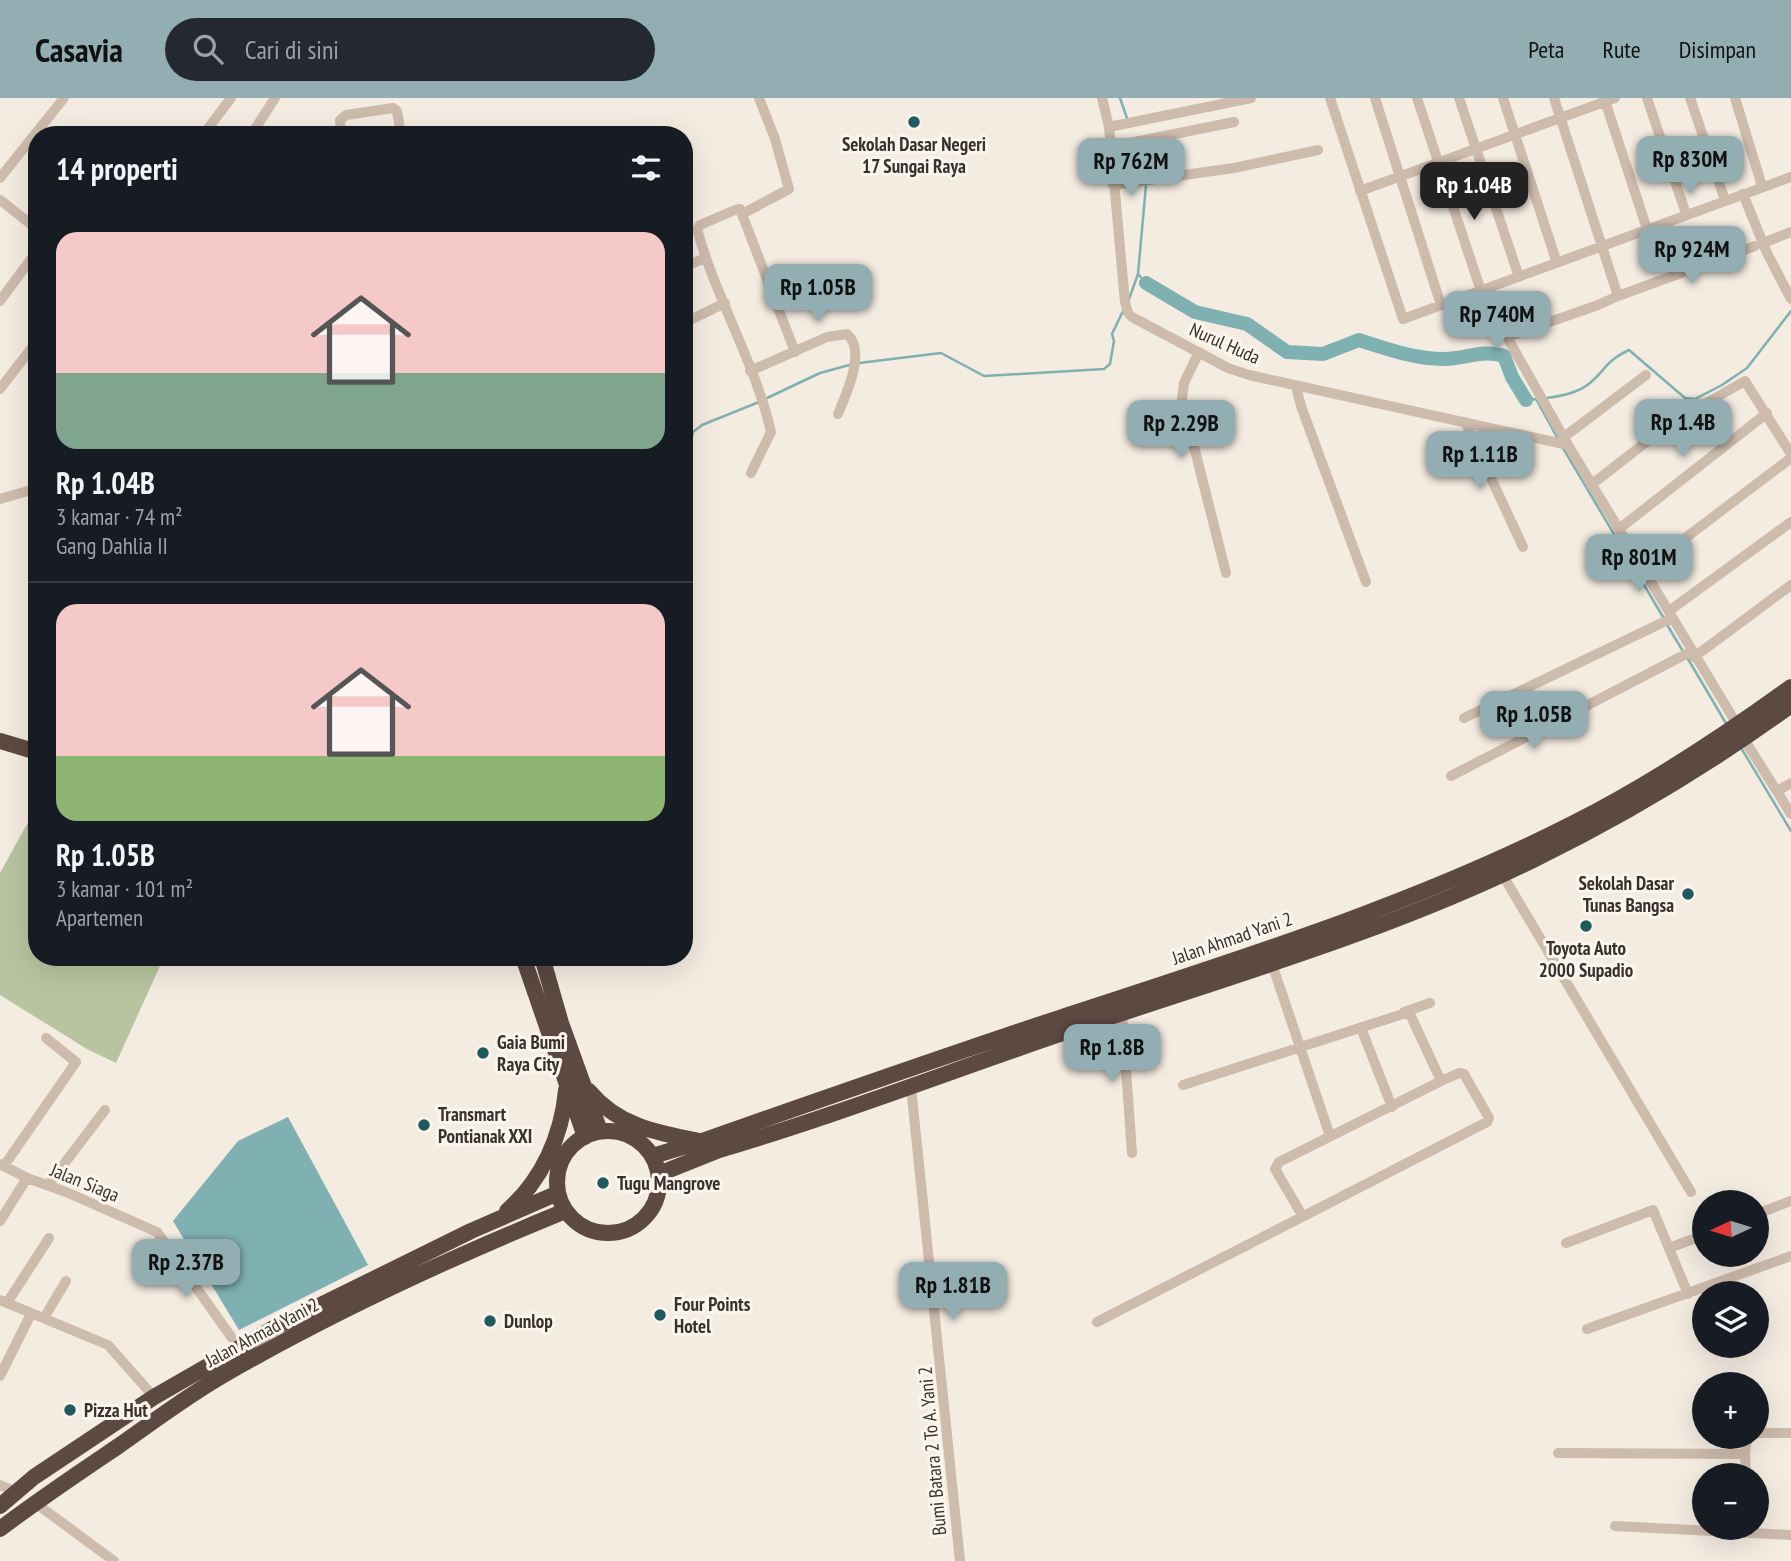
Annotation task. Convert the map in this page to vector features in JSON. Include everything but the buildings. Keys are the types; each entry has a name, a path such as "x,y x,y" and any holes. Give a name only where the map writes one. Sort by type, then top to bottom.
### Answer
{"highway":[{"name":"Jalan Ahmad Yani 2","path":"659,1174 719,1150 1272,964 1369,929 1502,874 1623,815 1735,737 1791,687"},
{"name":"Jalan Ahmad Yani 2","path":"653,1156 1364,914 1487,864 1573,823 1791,705"},
{"path":"0,741 28,749"},
{"path":"527,966 575,1085 600,1131"},
{"path":"545,966 561,1023 585,1137"},
{"path":"575,1085 633,1124 654,1133 702,1141"},
{"path":"500,1218 527,1192 539,1175 575,1085"},
{"path":"600,1131 626,1133 639,1140 653,1156 660,1186 652,1210 633,1227 609,1234 596,1232 574,1220 565,1211 558,1193 559,1168 572,1145 585,1137 600,1131"},
{"name":"Jalan Ahmad Yani 2","path":"0,1506 34,1477 154,1397 272,1329 500,1218 558,1193"},
{"name":"Jalan Ahmad Yani 2","path":"0,1529 34,1502 162,1414 227,1373 372,1297 479,1247 565,1211"}],"street":[{"path":"42,126 64,98"},
{"path":"210,126 231,98"},
{"path":"257,126 275,98"},
{"path":"359,98 361,111"},
{"path":"742,214 789,189 775,139 759,98"},
{"name":"Nurul Huda","path":"1102,98 1114,126 1110,147 1113,185 1126,306 1132,317 1237,371 1296,387 1566,441"},
{"path":"1114,126 1251,98"},
{"path":"1330,98 1401,316 1406,319 1791,177"},
{"path":"1375,98 1441,305"},
{"path":"1417,98 1437,164 1482,291 1591,485 1670,615 1735,737 1777,791 1791,814"},
{"path":"1459,98 1519,277"},
{"path":"1503,98 1557,263"},
{"path":"1554,98 1618,296"},
{"path":"1647,98 1686,214"},
{"path":"1690,98 1725,200"},
{"path":"1735,98 1762,186"},
{"path":"1360,191 1608,99 1647,229"},
{"path":"341,126 341,118 361,111 395,109 399,126"},
{"path":"1110,147 1234,122"},
{"path":"0,178 28,143"},
{"path":"1113,185 1234,167 1318,150"},
{"path":"1743,194 1759,245 1791,299"},
{"path":"0,200 28,222"},
{"path":"751,473 771,432 725,303 705,257 697,229 700,225 740,209 795,352"},
{"path":"1507,337 1791,232"},
{"path":"693,263 705,257"},
{"path":"0,301 28,263"},
{"path":"693,319 725,303"},
{"path":"750,371 827,337 847,334 852,340 855,363 838,414"},
{"path":"1199,352 1184,383 1182,399 1226,573"},
{"path":"0,389 28,353"},
{"path":"1566,441 1646,375"},
{"path":"1591,485 1668,425 1745,381 1767,414 1791,456 1643,570"},
{"path":"1296,387 1366,582"},
{"path":"1619,529 1767,414"},
{"path":"1465,422 1524,547"},
{"path":"0,499 28,491"},
{"path":"1464,718 1670,615 1791,522"},
{"path":"1451,776 1692,654 1791,585"},
{"path":"1777,791 1791,783"},
{"path":"1502,874 1691,1192"},
{"path":"1272,964 1330,1136"},
{"path":"1183,1084 1361,1028 1430,1003"},
{"path":"1405,1012 1412,1014 1441,1081"},
{"path":"1122,1013 1132,1153"},
{"path":"1361,1028 1392,1107"},
{"path":"2,1165 76,1062 46,1038"},
{"path":"1097,1322 1489,1120 1464,1074 1459,1073 1441,1081 1276,1165 1275,1169 1302,1214"},
{"name":"Bumi Batara 2 To A. Yani 2","path":"911,1087 960,1561"},
{"path":"48,1185 104,1110"},
{"name":"Jalan Siaga","path":"2,1165 157,1232 239,1348"},
{"path":"0,1221 27,1178"},
{"path":"1769,1209 1791,1201"},
{"path":"1566,1243 1653,1210 1688,1294"},
{"path":"49,1238 3,1301 108,1345 154,1397"},
{"path":"1669,1248 1692,1239"},
{"path":"1587,1329 1791,1256"},
{"path":"44,1318 66,1281"},
{"path":"0,1376 32,1314"},
{"path":"1769,1433 1791,1433"},
{"path":"1745,1463 1746,1449"},
{"path":"1558,1453 1745,1454"},
{"path":"0,1485 17,1492"},
{"path":"34,1502 114,1561"},
{"path":"1615,1526 1791,1535"}],"green space":[{"path":"28,822 28,966 160,966 116,1063 87,1049 0,995 0,873"}],"water":[{"path":"288,1117 368,1265 239,1330 173,1221 238,1141"}],"waterway":[{"path":"1120,98 1128,121"},
{"path":"1136,144 1144,178"},
{"path":"1146,185 1138,274 1146,283"},
{"path":"1129,299 1138,274"},
{"path":"1146,283 1195,312 1247,324 1287,352 1323,354 1359,340 1401,353 1433,359 1489,354 1504,356 1512,377 1526,400"},
{"path":"859,363 941,353 984,376 1104,369 1110,364 1114,341 1112,334 1123,311"},
{"path":"1547,398 1580,389 1596,378 1610,362 1629,350 1685,398 1695,399 1747,368 1791,311"},
{"path":"765,399 820,373 853,364"},
{"path":"1536,399 1558,439"},
{"path":"1526,400 1537,399"},
{"path":"693,432 702,425 759,402"},
{"path":"1563,448 1663,617"},
{"path":"1666,623 1684,653"},
{"path":"1688,659 1727,725"},
{"path":"1740,746 1791,831"}],"place":[{"name":"Sekolah Dasar Negeri 17 Sungai Raya","path":"914,122"},
{"name":"Sekolah Dasar Tunas Bangsa","path":"1688,894"},
{"name":"Toyota Auto 2000 Supadio","path":"1586,926"},
{"name":"Gaia Bumi Raya City","path":"483,1053"},
{"name":"Transmart Pontianak XXI","path":"424,1125"},
{"name":"Tugu Mangrove","path":"603,1183"},
{"name":"Four Points Hotel","path":"660,1315"},
{"name":"Dunlop","path":"490,1321"},
{"name":"Pizza Hut","path":"70,1410"}]}
